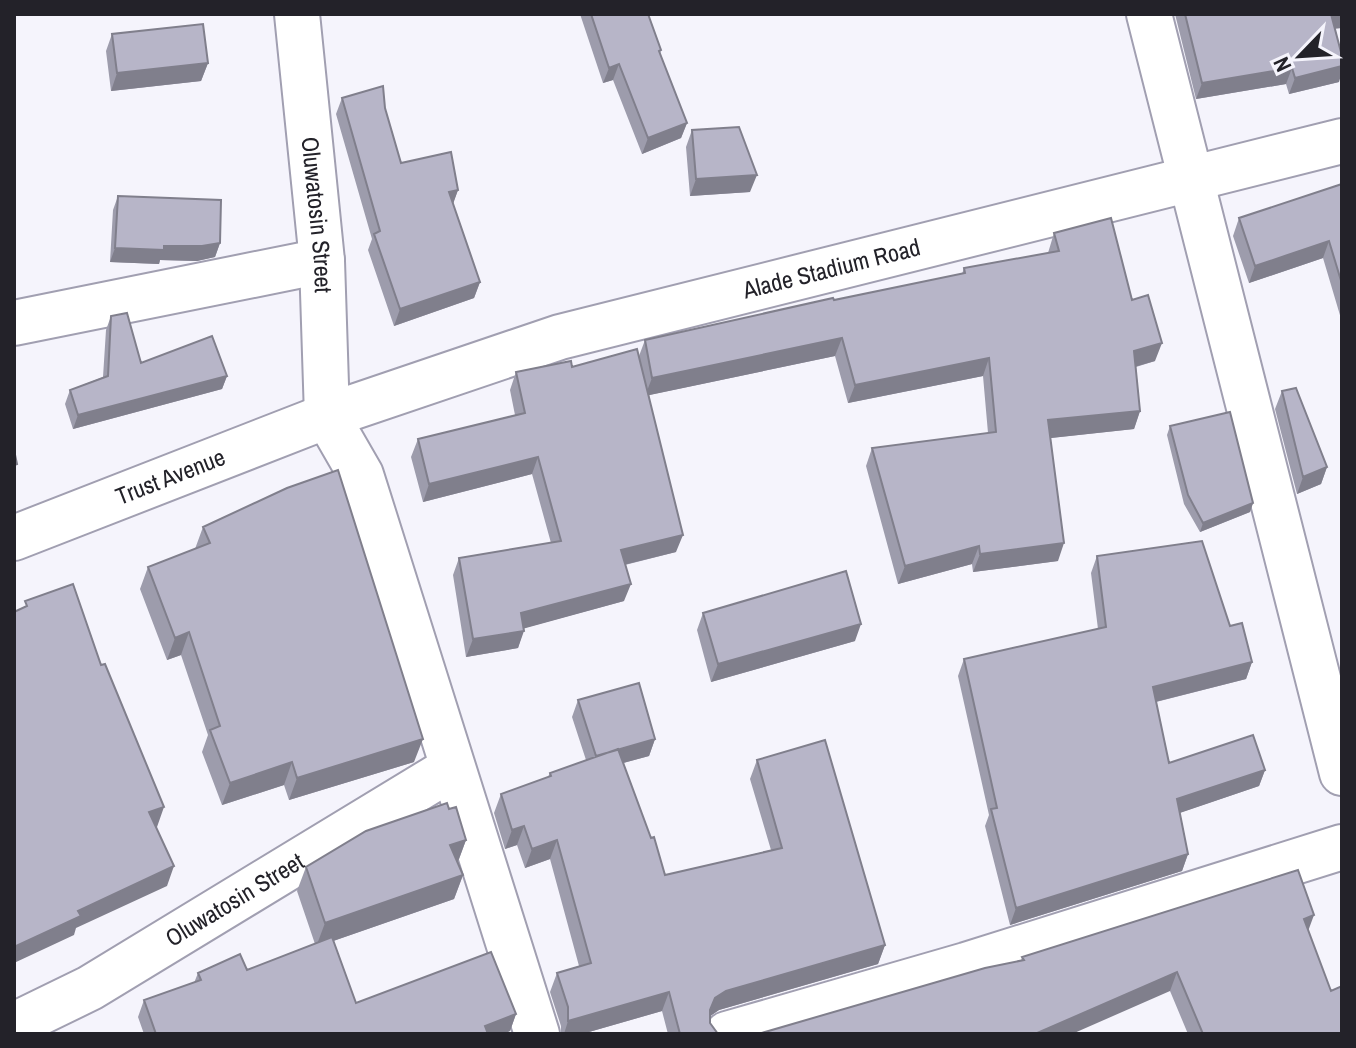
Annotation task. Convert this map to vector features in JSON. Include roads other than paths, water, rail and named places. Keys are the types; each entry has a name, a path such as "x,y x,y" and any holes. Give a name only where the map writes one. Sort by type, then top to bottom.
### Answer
{"street":[{"name":"Oluwatosin Street","path":"297,14 322,261 327,416"},
{"path":"1149,14 1342,773"},
{"name":"Alade Stadium Road","path":"327,416 560,337 1342,141"},
{"path":"14,323 322,261"},
{"path":"327,416 361,475 537,1034"},
{"name":"Trust Avenue","path":"14,538 327,416"},
{"name":"Oluwatosin Street","path":"14,1025 90,988 452,768"},
{"path":"727,1034 966,965 1342,847"}]}
